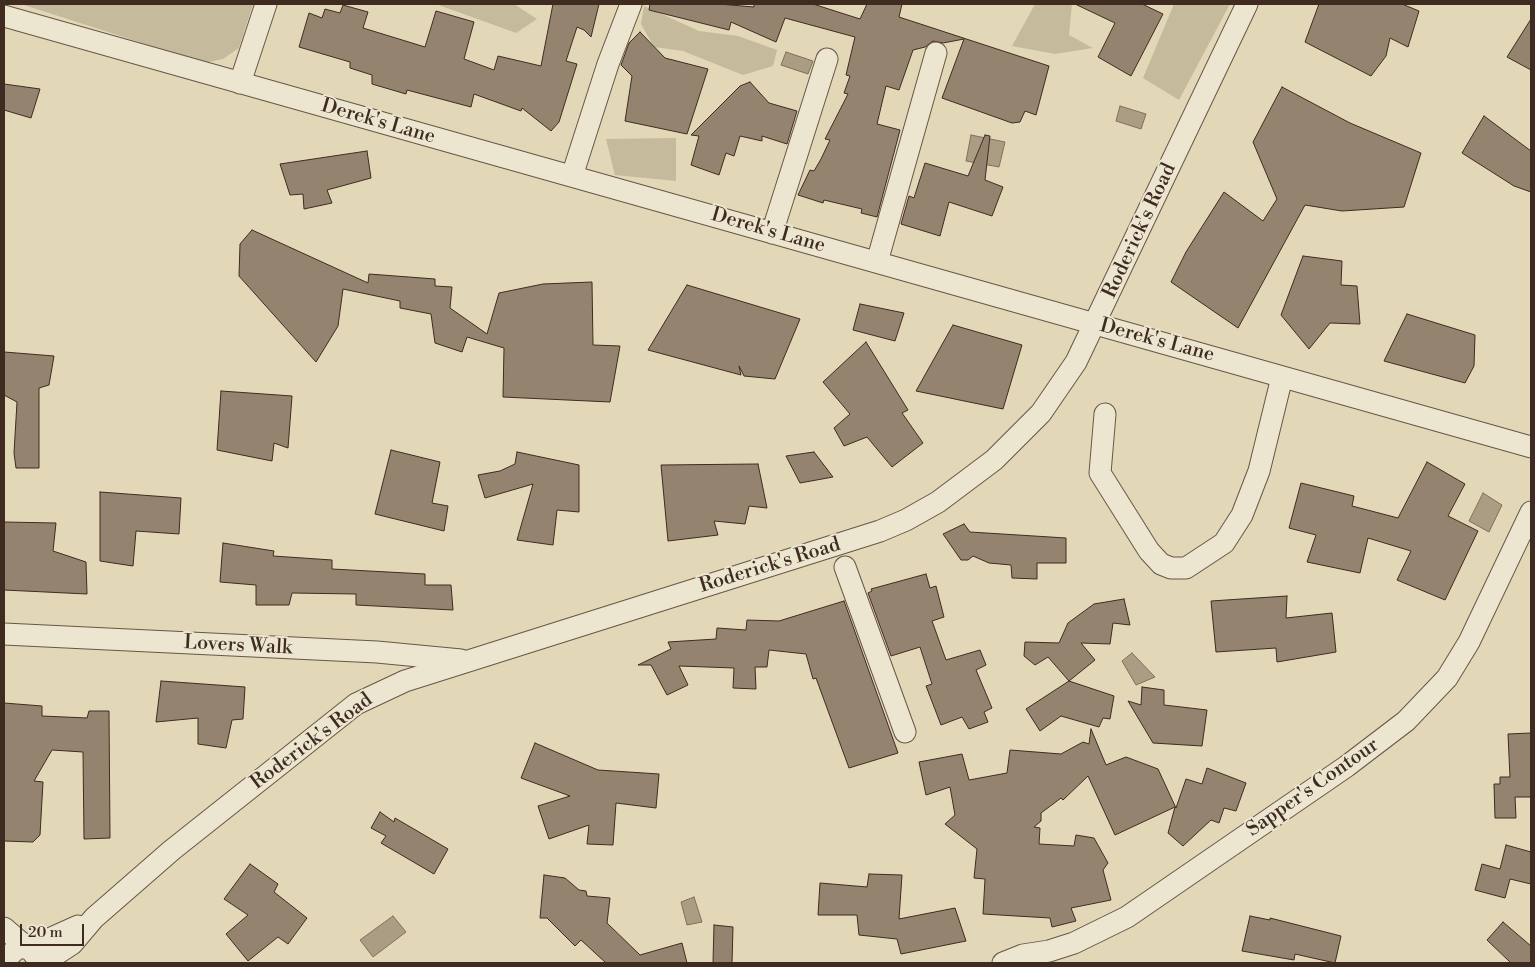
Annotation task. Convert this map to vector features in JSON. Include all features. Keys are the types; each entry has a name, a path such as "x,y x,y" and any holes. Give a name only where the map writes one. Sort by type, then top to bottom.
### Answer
{"street":[{"path":"240,83 266,4"},
{"path":"572,176 608,64 630,4"},
{"name":"Roderick's Road","path":"43,963 72,944 94,918 172,850 356,704 405,681 880,531 918,514 968,481 1007,450 1027,429 1064,382 1096,324 1247,4"},
{"name":"Derek's Lane","path":"4,16 1531,447"},
{"path":"877,262 936,52"},
{"path":"772,233 827,59"},
{"path":"1105,414 1100,473 1149,551 1161,564 1171,568 1186,568 1224,543 1242,515 1258,471 1282,377"},
{"name":"Sapper's Contour","path":"1003,963 1022,959 1074,942 1127,917 1347,766 1406,721 1447,678 1469,642 1531,512"},
{"path":"844,567 905,732"},
{"name":"Lovers Walk","path":"4,634 376,652 471,661"},
{"name":"Roderick's Road","path":"6,959 12,951 31,953 94,918"},
{"path":"4,928 31,953"}],"shaded area":[{"path":"21,4 253,4 239,48 223,59 204,63"},
{"path":"436,4 514,4 537,19 516,33"},
{"path":"1035,4 1072,4 1069,35 1093,48 1055,54 1012,46"},
{"path":"1174,4 1230,4 1179,100 1143,78"},
{"path":"644,6 699,31 738,36 777,50 773,66 743,75 683,51 654,47 641,24"},
{"path":"786,52 813,61 808,74 781,65"},
{"path":"1120,106 1146,114 1141,129 1116,121"},
{"path":"971,135 1005,142 999,167 966,161"},
{"path":"676,138 676,181 615,175 606,139"},
{"path":"1483,493 1502,505 1489,532 1469,521"},
{"path":"1132,653 1155,677 1136,685 1122,661"},
{"path":"694,897 702,922 687,925 681,902"},
{"path":"393,916 406,932 373,957 360,940"}],"building":[{"path":"553,4 599,4 591,37 584,30 577,27 566,61 577,64 559,122 551,131 522,108 521,111 474,94 471,107 407,90 406,94 372,84 372,75 350,68 350,62 299,47 309,13 322,18 325,9 340,13 343,5 368,12 363,28 425,47 436,11 474,22 464,59 494,70 498,56 541,66"},
{"path":"650,4 719,4 754,7 754,4 813,4 860,19 867,4 902,4 899,17 1049,66 1036,115 1025,111 1020,122 1012,123 942,98 964,39 943,43 933,41 925,47 913,50 899,90 886,86 877,124 900,130 877,217 861,213 862,209 824,200 823,203 798,195 810,170 814,171 821,159 830,140 825,139 848,94 844,93 850,76 846,75 855,37 785,18 776,42 731,22 729,30 649,10"},
{"path":"1075,4 1142,4 1163,14 1131,76 1098,57 1115,23"},
{"path":"1319,4 1402,4 1419,11 1408,47 1390,38 1386,56 1371,76 1305,42"},
{"path":"1531,19 1531,70 1507,57"},
{"path":"640,32 665,58 708,69 687,134 625,121 632,76 621,65 629,43"},
{"path":"750,82 769,103 797,111 787,144 762,136 762,141 740,136 734,156 726,153 719,175 691,165 699,136 691,135 740,86"},
{"path":"4,84 40,89 31,118 4,110"},
{"path":"1282,87 1350,123 1421,153 1404,207 1342,211 1305,205 1238,328 1171,282 1186,252 1224,192 1263,221 1277,199 1253,142"},
{"path":"1484,116 1531,151 1531,192 1514,186 1462,153"},
{"path":"985,135 990,136 985,180 1003,187 992,216 949,202 940,236 901,224 909,196 914,198 925,163 968,176"},
{"path":"367,151 371,178 327,190 332,203 304,209 303,194 290,195 280,164"},
{"path":"252,230 368,283 369,274 435,279 435,286 452,287 450,308 487,334 499,293 543,284 592,282 593,345 620,346 610,402 503,397 504,348 467,337 462,352 435,343 431,314 400,308 400,301 343,289 338,326 316,362 239,276 240,244"},
{"path":"1303,256 1342,261 1341,285 1357,286 1360,324 1330,323 1309,349 1281,315"},
{"path":"687,285 800,319 775,379 744,376 739,366 741,375 648,350"},
{"path":"860,304 904,313 895,341 853,330"},
{"path":"1407,314 1475,335 1474,366 1465,383 1384,361"},
{"path":"953,325 1022,345 1003,409 916,391"},
{"path":"866,342 908,410 902,413 923,443 892,467 867,437 844,446 834,428 850,414 823,382"},
{"path":"4,352 54,356 49,385 39,388 39,468 16,468 14,453 17,402 4,395"},
{"path":"221,391 292,396 288,448 274,443 272,461 217,450"},
{"path":"391,450 440,462 432,503 448,506 444,531 375,514"},
{"path":"517,452 579,465 579,512 557,510 553,545 517,540 533,484 485,498 478,475 500,471 515,464"},
{"path":"814,452 833,477 800,483 786,456"},
{"path":"1427,462 1465,484 1448,516 1478,531 1445,600 1397,580 1411,551 1368,538 1360,573 1307,562 1316,535 1289,528 1301,483 1354,496 1352,506 1398,518"},
{"path":"758,464 767,508 749,506 745,524 714,521 718,535 668,541 661,465"},
{"path":"100,492 181,498 179,534 136,531 133,566 100,561"},
{"path":"4,522 56,523 53,551 86,562 87,594 4,590"},
{"path":"964,524 970,532 1066,538 1066,563 1037,563 1037,579 1012,578 1011,565 989,563 973,556 968,560 961,560 943,534"},
{"path":"223,543 274,551 273,556 332,560 332,569 425,574 425,585 451,585 453,610 356,605 356,594 292,593 289,605 256,605 256,585 220,582"},
{"path":"926,574 930,588 936,586 944,617 932,621 946,660 980,650 986,665 976,670 992,708 984,712 988,722 969,729 962,717 941,725 926,686 932,684 920,647 891,656 868,593 872,591 871,589"},
{"path":"1287,596 1286,618 1332,613 1336,652 1277,662 1276,648 1216,652 1211,601"},
{"path":"1124,599 1130,625 1113,623 1110,644 1081,643 1095,660 1069,681 1048,657 1035,665 1024,656 1025,642 1059,643 1068,623 1094,604"},
{"path":"844,601 898,753 849,768 816,678 813,679 806,654 769,650 767,667 755,667 756,689 733,688 734,668 679,666 688,685 667,695 651,665 638,665 671,649 668,642 716,639 717,628 746,630 747,620 779,621"},
{"path":"161,681 245,687 243,719 232,720 226,748 198,744 198,718 156,722"},
{"path":"1069,681 1114,696 1110,719 1103,718 1099,727 1061,716 1040,731 1026,709"},
{"path":"1142,687 1164,690 1164,705 1207,710 1202,746 1153,743 1128,701 1141,705"},
{"path":"4,703 42,706 42,716 87,718 89,711 109,711 110,838 84,839 83,752 52,750 34,781 43,782 40,835 33,842 4,841"},
{"path":"1091,729 1106,765 1126,757 1158,769 1176,808 1186,779 1202,784 1207,768 1246,783 1236,811 1224,808 1219,823 1211,820 1183,846 1168,833 1175,807 1115,835 1088,776 1063,800 1061,798 1041,813 1041,821 1034,827 1040,828 1039,844 1074,846 1076,835 1094,838 1108,863 1103,870 1111,900 1071,908 1076,921 1052,927 1050,918 983,914 985,879 974,878 977,849 945,824 955,815 950,787 926,795 919,762 962,754 969,780 1007,773 1010,750 1061,754 1083,742 1089,744"},
{"path":"1531,733 1531,797 1515,797 1516,818 1495,818 1494,784 1500,784 1500,777 1510,777 1508,734"},
{"path":"535,743 598,770 659,774 656,808 616,803 613,845 587,844 589,825 549,839 538,806 570,796 521,778"},
{"path":"380,812 394,822 395,818 448,849 434,874 381,843 386,836 371,828"},
{"path":"1506,845 1531,852 1531,884 1510,879 1505,898 1475,890 1482,864 1500,869"},
{"path":"250,864 278,884 274,892 307,918 288,944 278,937 248,961 226,934 248,915 224,899"},
{"path":"869,874 902,875 899,919 955,908 966,941 901,954 897,939 859,935 857,915 818,915 820,883 867,887"},
{"path":"544,875 565,878 579,890 586,891 587,896 610,898 607,923 640,955 682,943 687,963 606,963 581,940 575,946 547,918 540,918"},
{"path":"1250,916 1270,920 1270,918 1341,936 1335,963 1295,954 1294,960 1242,951"},
{"path":"1503,922 1531,946 1531,963 1511,963 1487,940"},
{"path":"714,925 733,927 732,963 713,963"}]}
